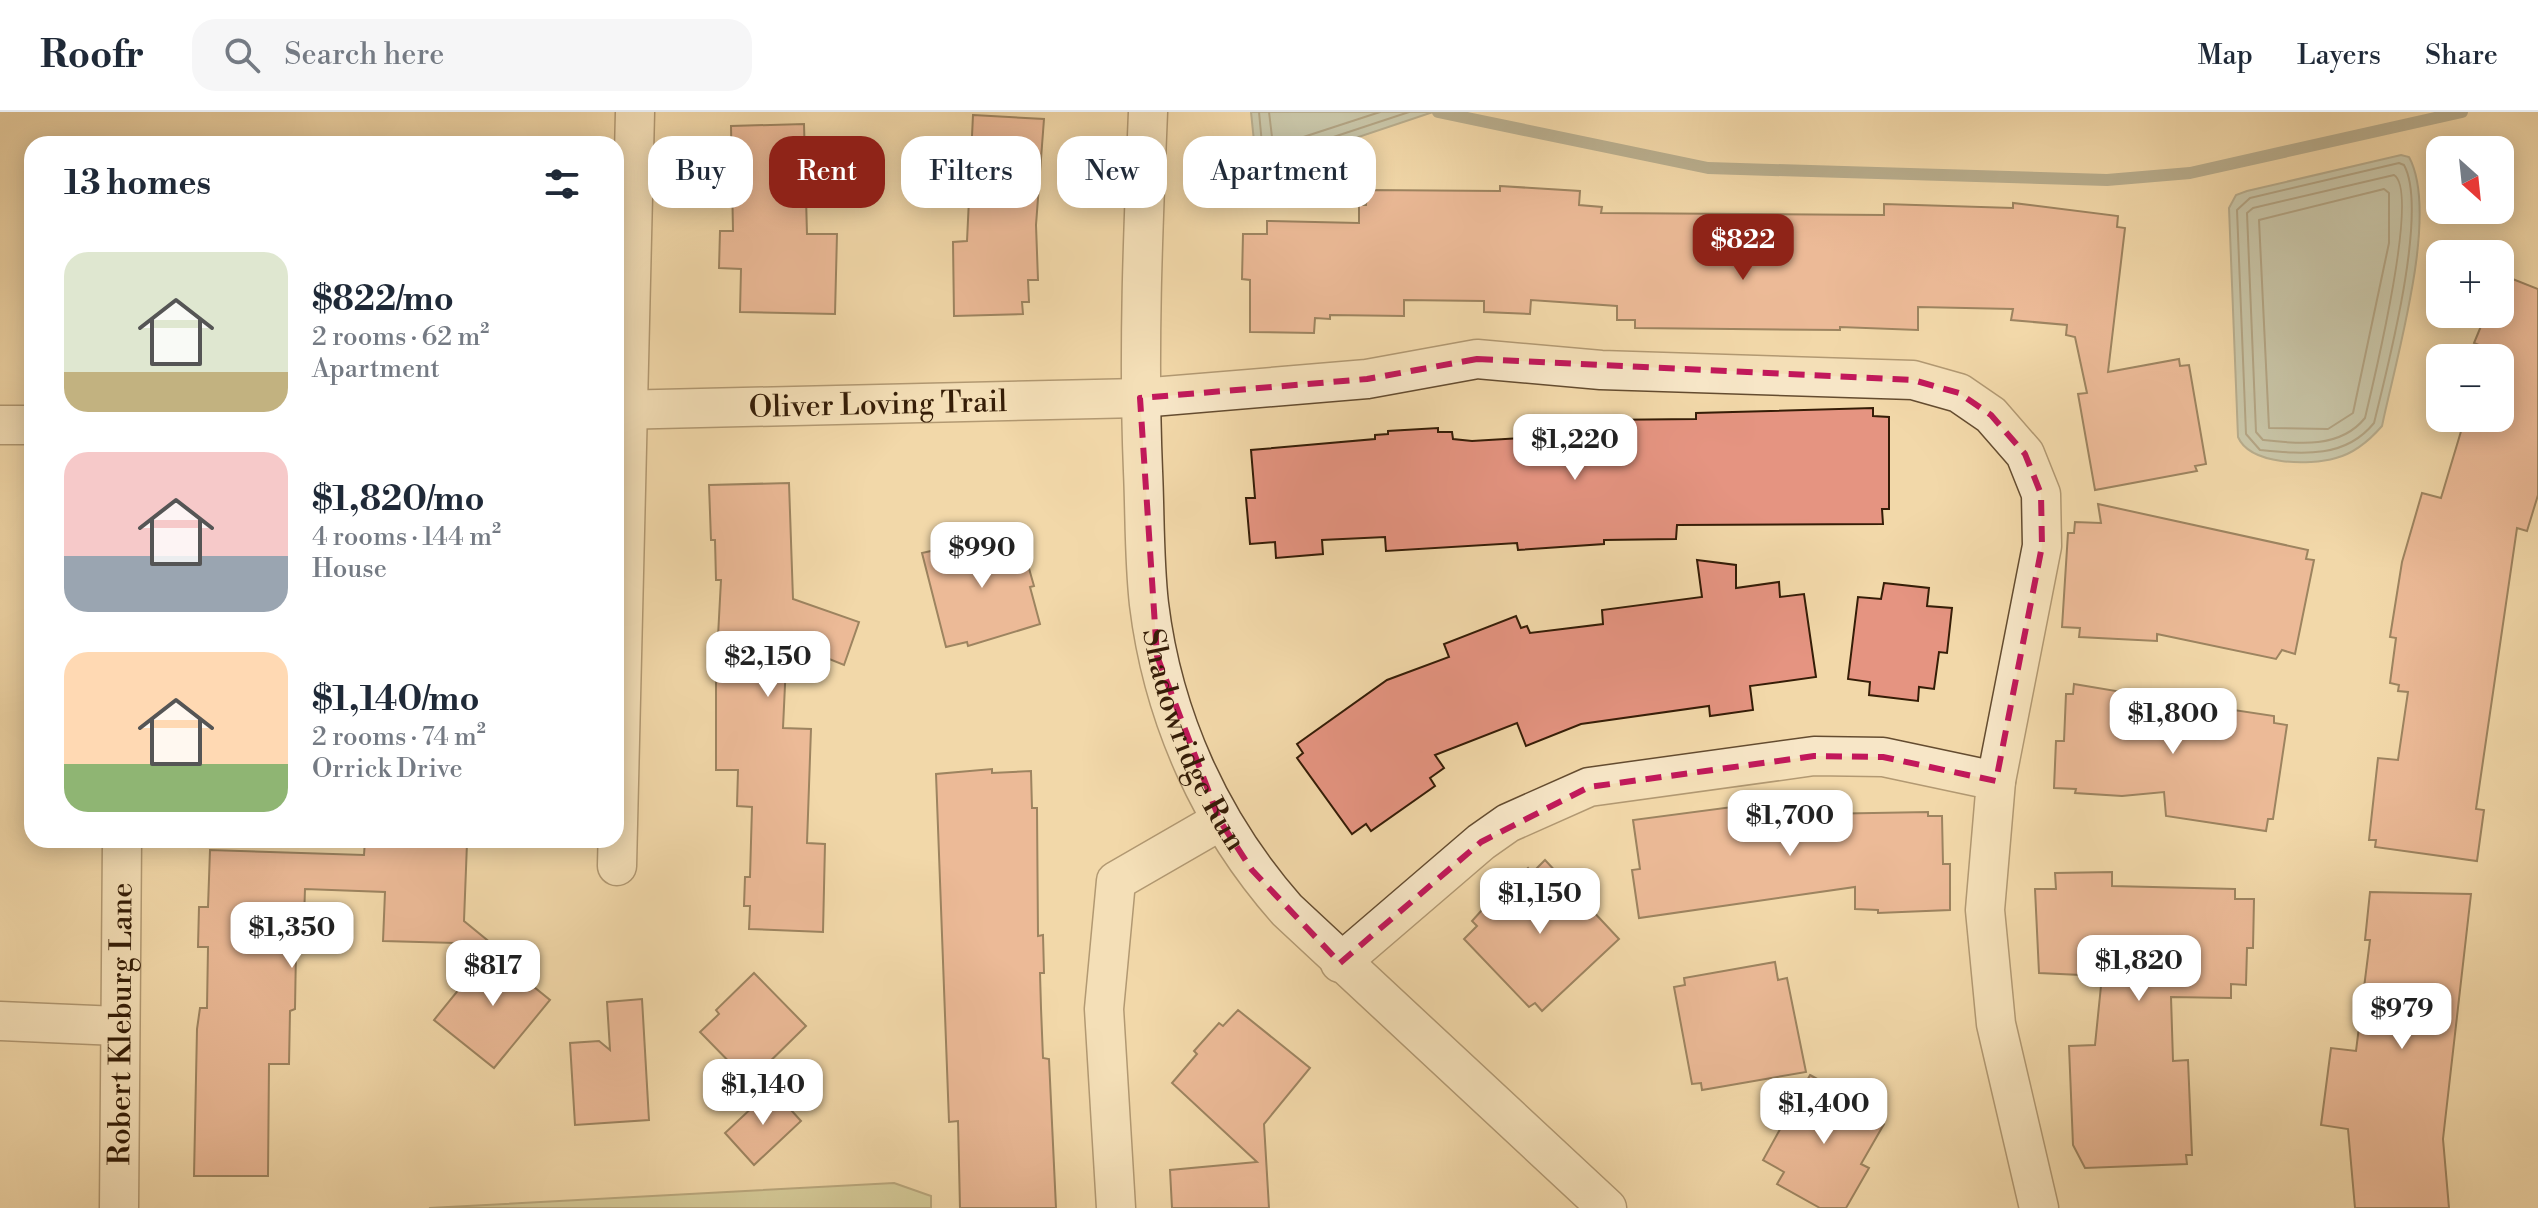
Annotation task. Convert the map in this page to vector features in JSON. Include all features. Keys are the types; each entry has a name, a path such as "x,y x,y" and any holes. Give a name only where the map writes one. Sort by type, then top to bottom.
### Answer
{"street":[{"path":"624,385 635,112"},
{"name":"Shadowridge Run","path":"1148,112 1139,336 1149,602 1157,656 1189,755 1220,821 1252,870 1340,963 1607,1208"},
{"name":"Oliver Loving Trail","path":"624,410 1140,398 1367,379 1477,359 1601,370 1913,380 1959,393 1991,415 2025,454 2041,494 2042,546 1996,781 1985,910 1996,1024 2039,1208"},
{"path":"0,425 24,425"},
{"path":"1340,963 1481,842 1508,823 1589,787 1814,756 1883,757 1996,781"},
{"path":"1116,1208 1104,1009 1116,881 1220,821"},
{"name":"Robert Kleburg Lane","path":"119,1208 118,1026 122,848"},
{"path":"617,848 617,866"},
{"path":"0,1021 118,1026"}],"highlighted area":[{"path":"1477,359 1913,380 1959,393 1991,415 2025,454 2041,494 2042,546 1996,781 1883,757 1814,756 1589,787 1481,842 1340,963 1252,870 1220,821 1157,656 1140,398 1367,379"}],"green space":[{"path":"894,1183 931,1196 931,1208 429,1208"}],"water":[{"path":"1251,112 1433,112 1361,136 1253,136"},
{"path":"2401,155 2409,157 2417,182 2420,214 2418,250 2382,426 2355,450 2325,461 2281,461 2255,453 2238,437 2229,208 2236,195 2247,191"}],"building":[{"path":"973,115 1044,119 1041,159 1041,136 972,136"},
{"path":"804,124 804,136 769,136 769,208 806,208 807,234 837,234 835,314 740,312 741,269 719,268 720,231 733,231 733,208 753,208 753,136 731,136 731,126"},
{"path":"1500,186 1580,191 1579,205 1602,207 1601,213 1884,215 1884,204 2013,208 2013,203 2118,216 2117,227 2125,228 2108,372 2179,359 2180,366 2189,365 2206,464 2195,466 2197,471 2095,490 2078,394 2087,393 2075,337 2066,335 2067,325 2011,320 2013,309 1918,307 1918,330 1840,327 1840,330 1635,328 1635,320 1617,320 1617,306 1531,300 1530,314 1484,312 1484,301 1404,300 1404,316 1330,315 1330,319 1315,318 1314,333 1250,332 1250,280 1242,279 1243,234 1267,234 1267,221 1359,223 1359,208 1376,208 1376,190 1500,191"},
{"path":"969,208 1037,208 1038,280 1028,280 1029,302 1022,302 1023,314 954,316 953,242 967,241"},
{"path":"2514,280 2538,289 2538,495 2527,531 2517,528 2476,809 2484,810 2477,861 2375,847 2376,840 2369,840 2378,758 2398,760 2408,692 2398,691 2399,685 2390,683 2396,638 2390,637 2402,562 2422,493 2441,498 2461,432 2514,432 2514,344 2474,343 2480,328 2514,328"},
{"path":"1873,408 1873,416 1889,417 1889,509 1882,509 1883,524 1677,525 1676,539 1604,540 1604,544 1518,550 1517,543 1386,551 1385,537 1322,540 1323,554 1276,558 1275,542 1250,544 1246,498 1255,498 1251,450 1375,439 1375,435 1388,434 1388,431 1438,428 1438,432 1452,432 1453,439 1472,441 1554,436 1553,420 1598,417 1598,420 1696,419 1696,413"},
{"path":"789,483 793,599 859,622 844,665 787,642 783,728 811,729 807,843 825,844 823,932 749,929 750,906 744,906 745,877 750,877 752,807 737,806 738,770 716,770 716,674 721,580 716,580 709,485"},
{"path":"2098,504 2308,550 2306,559 2314,560 2295,654 2282,650 2276,659 2157,634 2157,641 2079,637 2080,628 2062,627 2068,533 2074,533 2075,522 2101,523"},
{"path":"1015,532 1019,545 1022,544 1034,586 1030,587 1040,624 968,646 967,642 946,647 922,553"},
{"path":"1697,560 1736,565 1736,588 1779,582 1780,597 1804,594 1816,677 1750,686 1753,710 1710,716 1709,706 1581,724 1526,746 1517,723 1435,755 1444,768 1430,778 1435,786 1371,831 1366,824 1352,834 1297,758 1303,753 1297,744 1387,680 1449,657 1444,644 1516,616 1521,628 1527,626 1530,633 1603,624 1602,610 1702,597"},
{"path":"1884,583 1929,588 1927,606 1952,608 1947,653 1939,652 1934,689 1919,687 1918,701 1869,695 1870,682 1848,679 1858,597 1881,599"},
{"path":"2074,684 2140,695 2140,701 2174,701 2274,716 2274,723 2287,725 2273,819 2268,819 2266,831 2166,816 2164,792 2122,796 2075,793 2076,789 2054,788 2056,741 2064,741 2066,694 2073,694"},
{"path":"992,769 992,773 1031,771 1032,808 1037,808 1038,936 1043,935 1044,973 1040,973 1043,1058 1049,1059 1056,1208 960,1208 958,1121 949,1122 936,774"},
{"path":"1816,796 1818,814 1928,812 1928,816 1942,816 1943,864 1950,864 1950,910 1878,913 1878,910 1855,909 1855,887 1639,918 1632,870 1640,869 1633,820"},
{"path":"364,848 467,848 464,921 492,944 383,941 385,892 305,889 303,950 296,949 295,1009 290,1011 289,1064 269,1064 268,1176 194,1176 197,1029 200,1008 207,1008 208,947 198,947 199,907 208,907 210,850 364,855"},
{"path":"1545,860 1619,939 1542,1011 1535,1003 1529,1007 1464,939 1477,926 1472,921 1481,911 1528,868 1532,873"},
{"path":"2112,872 2112,886 2235,889 2235,899 2254,899 2253,948 2247,948 2246,985 2231,984 2231,998 2171,997 2173,1061 2188,1060 2192,1155 2186,1155 2187,1164 2085,1168 2073,1145 2069,1046 2095,1045 2102,976 2039,973 2035,889 2056,889 2055,873"},
{"path":"2370,892 2471,894 2443,1139 2449,1208 2355,1208 2348,1129 2321,1125 2331,1048 2356,1051 2370,940 2365,940"},
{"path":"494,946 527,973 523,978 550,1000 494,1068 434,1020"},
{"path":"1775,962 1778,980 1787,978 1806,1072 1702,1090 1701,1083 1692,1084 1674,987 1685,985 1684,978"},
{"path":"754,973 806,1026 749,1082 700,1032 719,1014 716,1010"},
{"path":"642,999 649,1120 575,1125 570,1043 599,1041 610,1050 607,1002"},
{"path":"1238,1010 1310,1068 1264,1124 1269,1208 1172,1208 1170,1170 1257,1162 1172,1083 1197,1054 1194,1051 1219,1023 1223,1026"},
{"path":"1810,1075 1874,1110 1870,1116 1884,1124 1861,1164 1869,1168 1846,1208 1820,1208 1777,1184 1784,1172 1763,1160"},
{"path":"772,1089 801,1121 754,1165 725,1133"}],"waterway":[{"path":"1438,112 1708,168 2107,180 2190,173 2462,112"}]}
